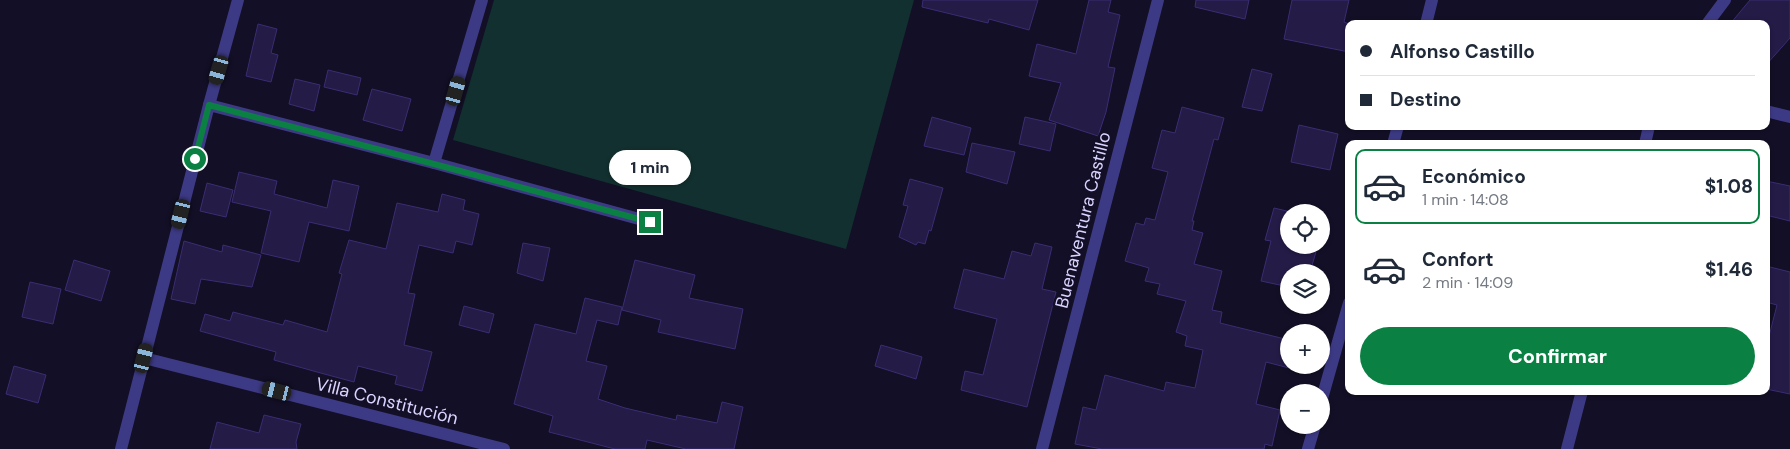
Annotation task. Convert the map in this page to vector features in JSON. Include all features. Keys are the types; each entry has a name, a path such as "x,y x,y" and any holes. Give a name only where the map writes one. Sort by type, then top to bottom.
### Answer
{"street":[{"path":"121,449 209,105 238,0"},
{"path":"434,164 482,0"},
{"name":"Buenaventura Castillo","path":"1042,449 1158,0"},
{"path":"1427,20 1432,0"},
{"path":"1709,20 1725,0"},
{"path":"209,105 650,222"},
{"path":"1770,112 1790,117"},
{"path":"1326,384 1345,317"},
{"name":"Villa Constitución","path":"144,358 504,449"},
{"path":"1567,449 1581,395"},
{"path":"1308,449 1312,434"}],"green space":[{"path":"494,0 914,0 846,249 453,140"}],"building":[{"path":"923,0 1038,0 1029,30 989,19 988,23 922,7"},
{"path":"1089,0 1111,0 1108,12 1120,15 1108,67 1115,68 1106,112 1098,136 1049,120 1061,83 1029,76 1037,44 1076,54"},
{"path":"1196,0 1249,0 1245,19 1195,7"},
{"path":"1292,0 1349,0 1344,22 1345,51 1284,39"},
{"path":"1750,0 1790,0 1790,38 1770,60 1770,20 1733,20"},
{"path":"258,24 277,29 271,53 278,55 271,82 246,76"},
{"path":"1252,69 1272,74 1262,111 1242,107"},
{"path":"328,70 361,78 357,95 324,87"},
{"path":"295,79 320,85 314,111 289,104"},
{"path":"372,89 411,99 402,131 363,120"},
{"path":"1182,107 1224,118 1218,140 1214,139 1192,221 1194,221 1192,230 1203,233 1194,264 1222,271 1212,310 1222,312 1220,323 1280,338 1280,366 1266,362 1256,404 1280,410 1272,446 1265,444 1264,449 1102,449 1075,444 1083,407 1096,410 1105,375 1164,391 1166,382 1195,388 1203,350 1185,346 1187,336 1176,332 1186,301 1157,294 1160,284 1145,281 1149,268 1125,261 1136,223 1144,225 1146,218 1155,220 1168,172 1152,168 1162,130 1175,133"},
{"path":"932,117 971,128 964,155 924,146"},
{"path":"1025,117 1056,124 1050,151 1019,144"},
{"path":"1299,125 1338,134 1330,170 1291,162"},
{"path":"972,143 1015,152 1007,184 966,172"},
{"path":"239,172 277,181 274,194 327,208 333,180 359,186 349,231 309,222 299,262 261,253 271,211 232,202"},
{"path":"910,179 943,188 931,231 929,230 925,244 918,242 916,245 899,237 908,206 903,205"},
{"path":"1770,182 1790,186 1790,221 1770,216"},
{"path":"207,183 233,190 226,217 200,211"},
{"path":"442,194 465,200 463,210 479,214 472,245 456,241 453,253 419,245 408,293 415,294 404,345 432,352 422,391 395,384 397,376 358,366 354,382 317,372 274,360 276,352 200,331 205,314 230,321 233,312 283,325 285,320 327,332 342,274 339,273 349,240 386,249 397,203 438,212"},
{"path":"1274,208 1280,209 1280,254 1315,254 1312,264 1280,264 1280,285 1261,281 1271,241 1265,240"},
{"path":"184,241 222,252 223,245 261,255 252,287 201,279 195,304 171,299"},
{"path":"523,243 550,248 543,281 517,273"},
{"path":"1035,243 1052,247 1042,289 1056,292 1027,407 961,390 965,371 983,375 997,319 954,308 964,269 1004,279 1012,251 1031,256"},
{"path":"74,260 110,271 101,301 65,290"},
{"path":"635,260 695,275 689,298 743,309 735,349 658,332 661,320 622,310"},
{"path":"1770,267 1790,272 1790,394 1770,390 1770,332 1777,305 1770,303"},
{"path":"30,282 61,289 53,324 22,317"},
{"path":"585,298 622,307 618,325 597,320 586,361 607,366 598,399 625,408 676,420 677,415 717,423 722,402 743,407 734,449 686,449 647,440 645,449 615,449 549,432 553,416 514,404 535,324 576,334"},
{"path":"464,306 494,314 489,333 459,325"},
{"path":"881,345 922,357 916,379 875,366"},
{"path":"14,366 46,375 38,403 6,394"},
{"path":"264,415 301,424 296,442 297,449 210,449 217,422 259,433"}],"route":[{"path":"195,159 209,105 650,222"}]}
